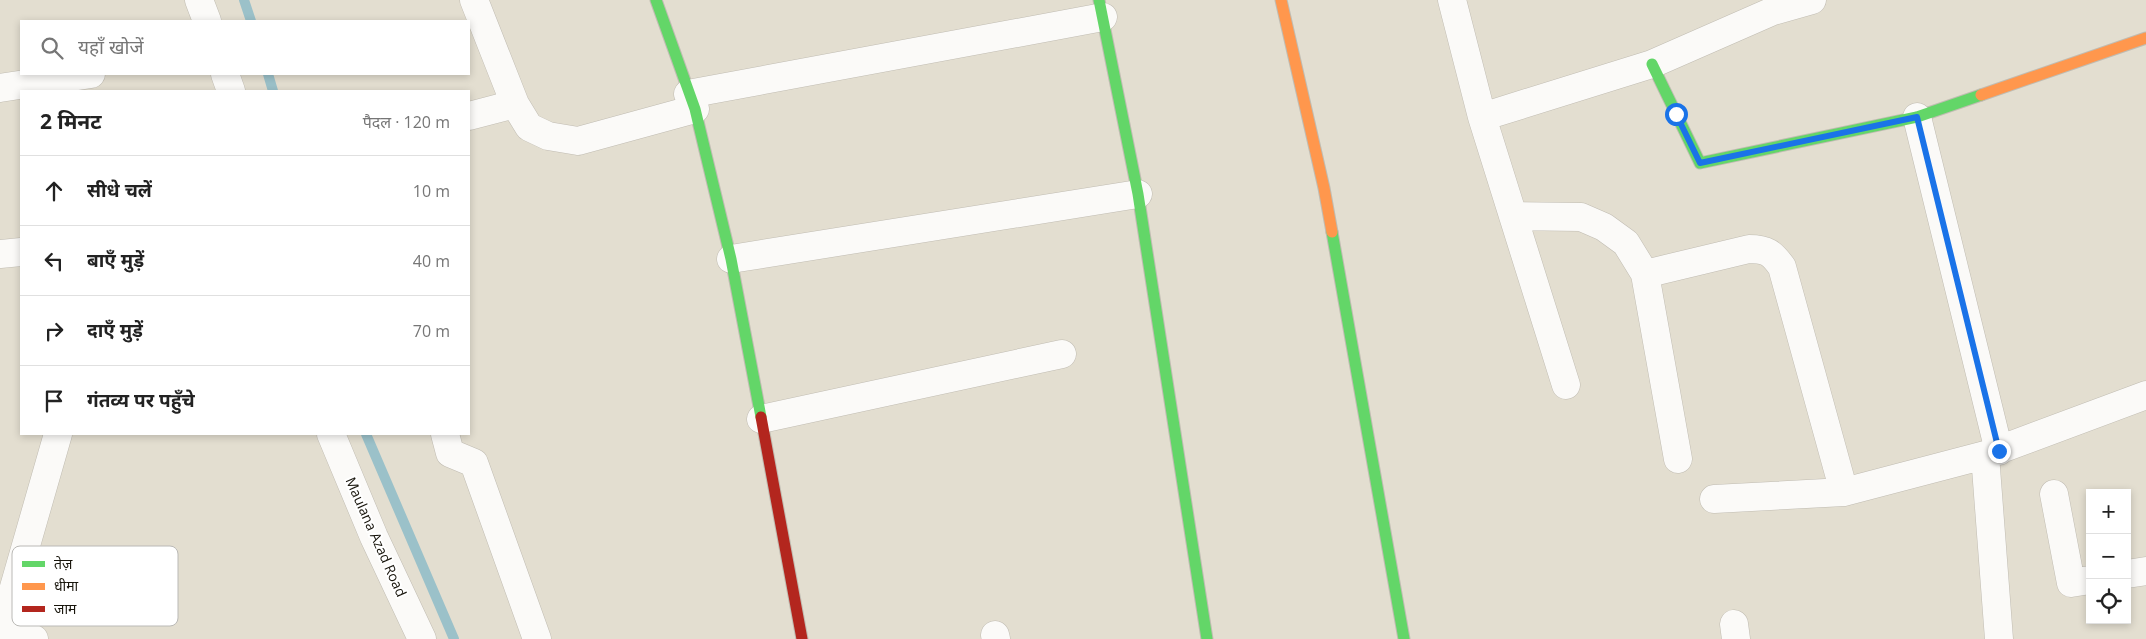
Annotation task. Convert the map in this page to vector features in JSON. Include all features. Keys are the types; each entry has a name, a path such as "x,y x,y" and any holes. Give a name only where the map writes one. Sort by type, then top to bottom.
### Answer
{"street":[{"path":"199,0 207,20"},
{"path":"474,0 515,104 529,127 548,136 578,141 692,102 1101,8 1138,194 1207,639"},
{"path":"656,0 692,102 731,259 802,639"},
{"path":"1281,0 1324,188 1404,639"},
{"path":"1452,0 1482,117 1566,385"},
{"path":"1482,117 1652,64 1773,11 1812,0"},
{"path":"1652,64 1700,163 1917,117 2146,38"},
{"path":"0,88 84,75"},
{"path":"225,75 231,90"},
{"path":"470,116 515,104"},
{"path":"1917,117 1992,453 1999,639"},
{"path":"731,259 1138,194"},
{"path":"1513,216 1581,217 1604,227 1626,243 1645,274 1678,459"},
{"path":"1645,274 1749,249 1763,249 1772,254 1782,267 1844,492"},
{"path":"0,254 20,252"},
{"path":"761,419 1062,354"},
{"path":"1714,499 1844,492 1992,453 2146,395"},
{"path":"26,546 58,435"},
{"name":"Maulana Azad Road","path":"331,435 374,537 422,639"},
{"path":"445,435 450,453 474,463 537,639"},
{"path":"2054,494 2071,583 2086,581"},
{"path":"2131,573 2146,571"},
{"path":"12,595 2,630 34,639"}],"waterway":[{"path":"244,0 251,20"},
{"path":"268,75 273,90"},
{"path":"366,435 454,639"}],"traffic: fast":[{"path":"656,0 695,109 731,259 761,417"},
{"path":"1099,0 1138,194 1207,639"},
{"path":"1652,64 1700,163 1917,117 1981,95"},
{"path":"1332,232 1404,639"}],"traffic: slow":[{"path":"1281,0 1324,188 1332,232"},
{"path":"1981,95 2146,38"}],"traffic: jam":[{"path":"761,417 802,639"}],"route":[{"path":"1676,114 1700,163 1917,117 1999,451"}]}
